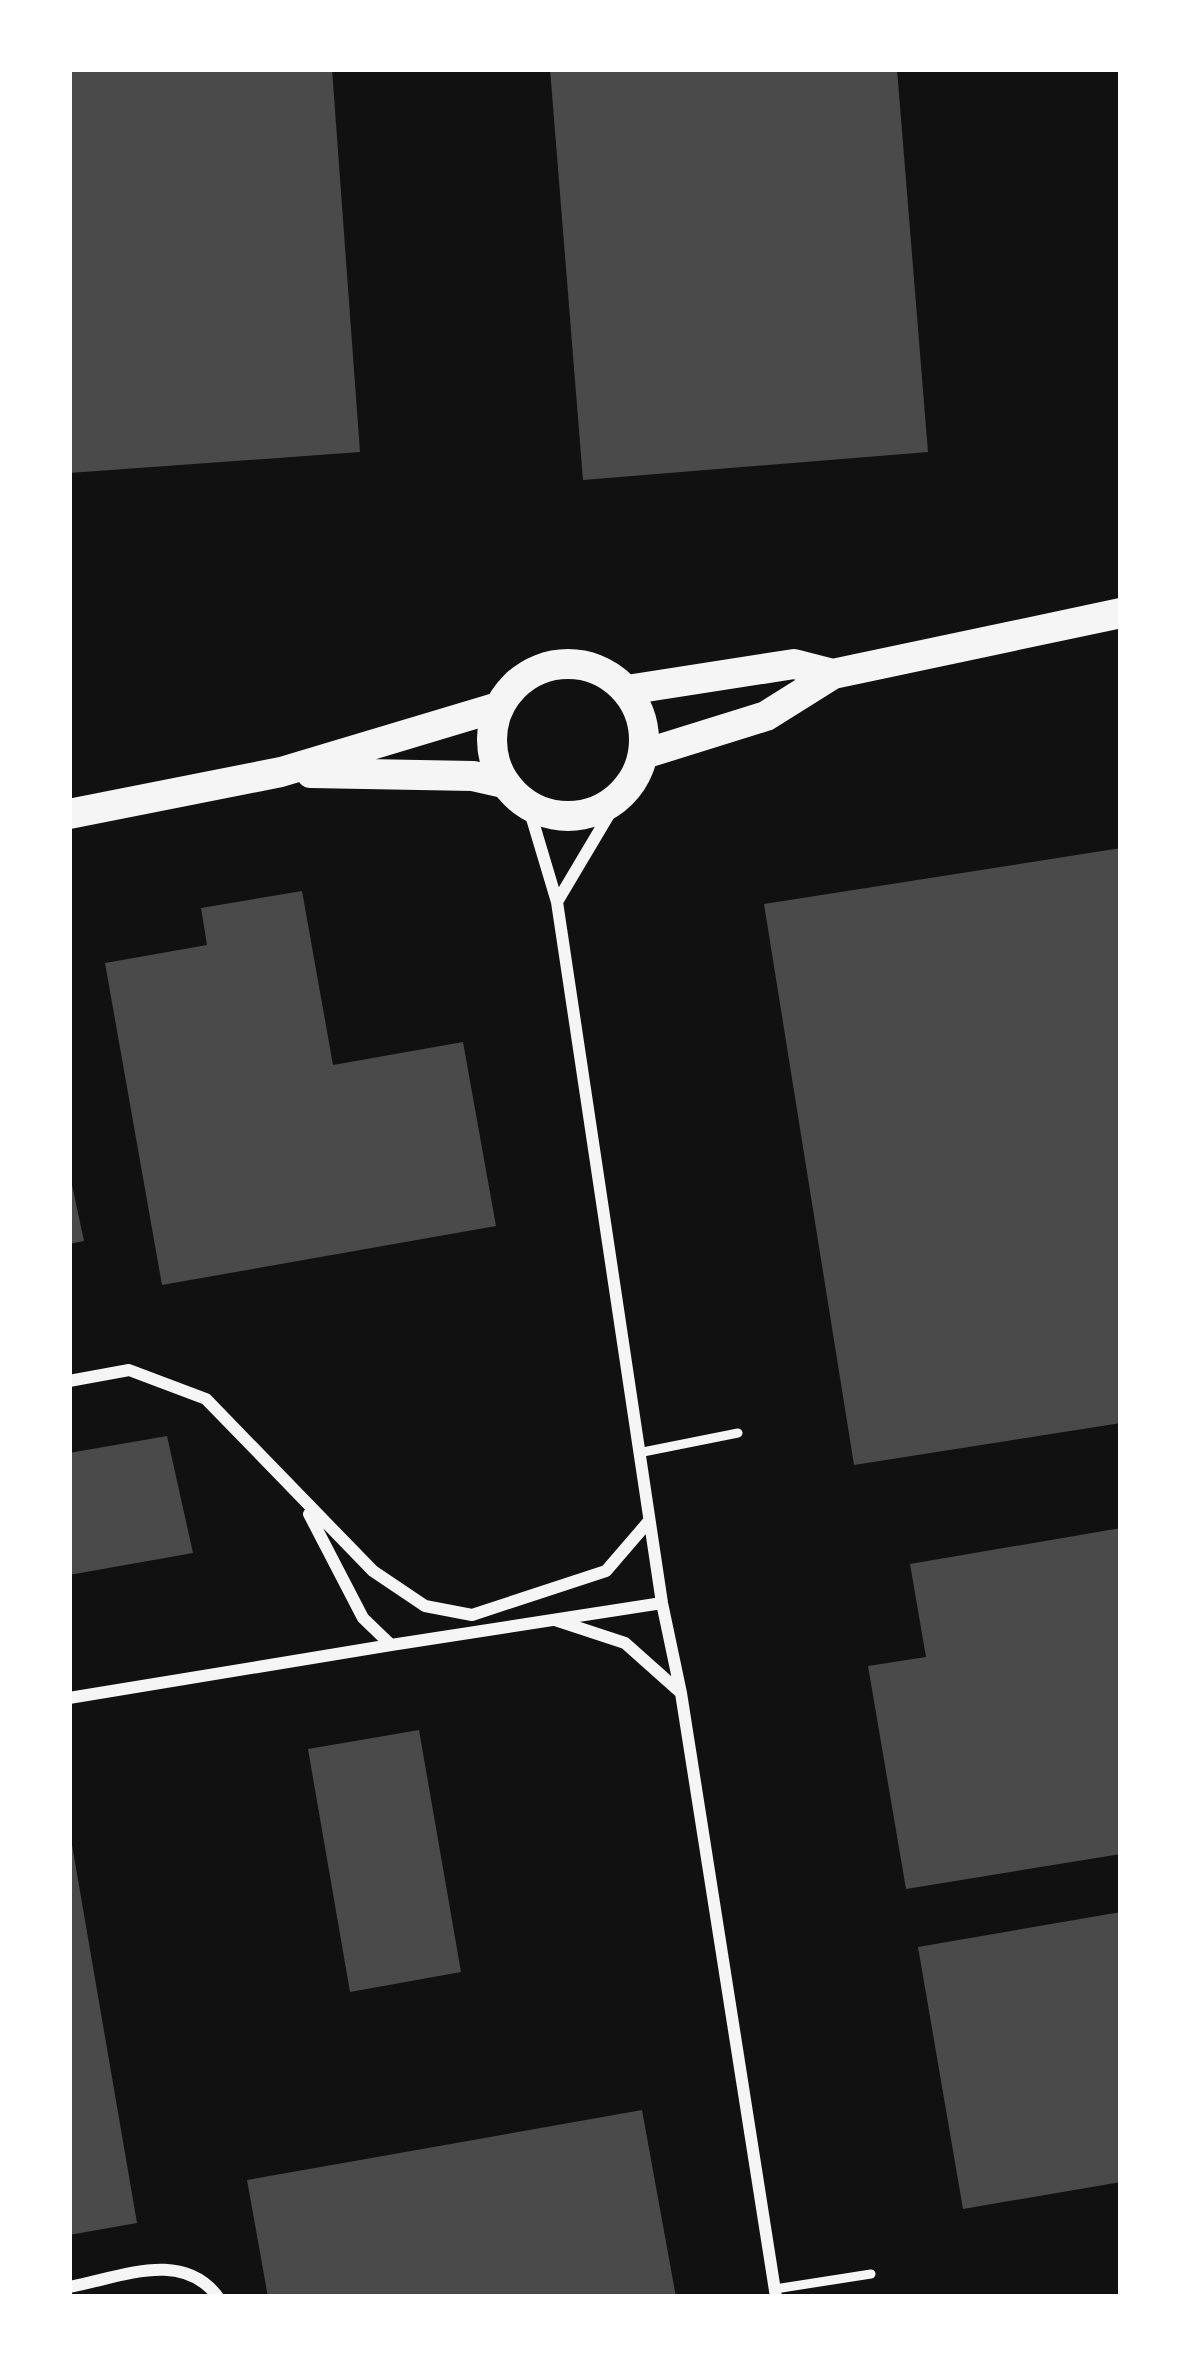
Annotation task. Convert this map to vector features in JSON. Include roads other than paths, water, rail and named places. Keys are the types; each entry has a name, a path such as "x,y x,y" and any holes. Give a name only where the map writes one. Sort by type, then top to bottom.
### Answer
{"main road":[{"path":"644,754 766,716 833,674 1121,613"},
{"path":"558,663 584,664 627,690 639,710 644,754 620,796 598,811 572,816 528,805 504,783 492,746 498,707 523,678 558,663"},
{"path":"627,690 794,664 833,674"},
{"path":"69,814 281,772 498,707"},
{"path":"281,772 473,776 504,783"}],"street":[{"path":"557,902 620,796"},
{"path":"528,805 557,902 643,1452 649,1521 682,1694 776,2293"},
{"path":"69,1381 128,1370 206,1399 302,1503 398,1590 425,1606 472,1615 606,1571 649,1521"},
{"path":"302,1503 363,1618 391,1645"},
{"path":"69,1698 548,1617 662,1603"},
{"path":"548,1617 625,1642 682,1694"},
{"path":"69,2287 174,2268 202,2276 218,2297"}],"lane":[{"path":"643,1452 738,1433"},
{"path":"776,2293 871,2274"}]}
